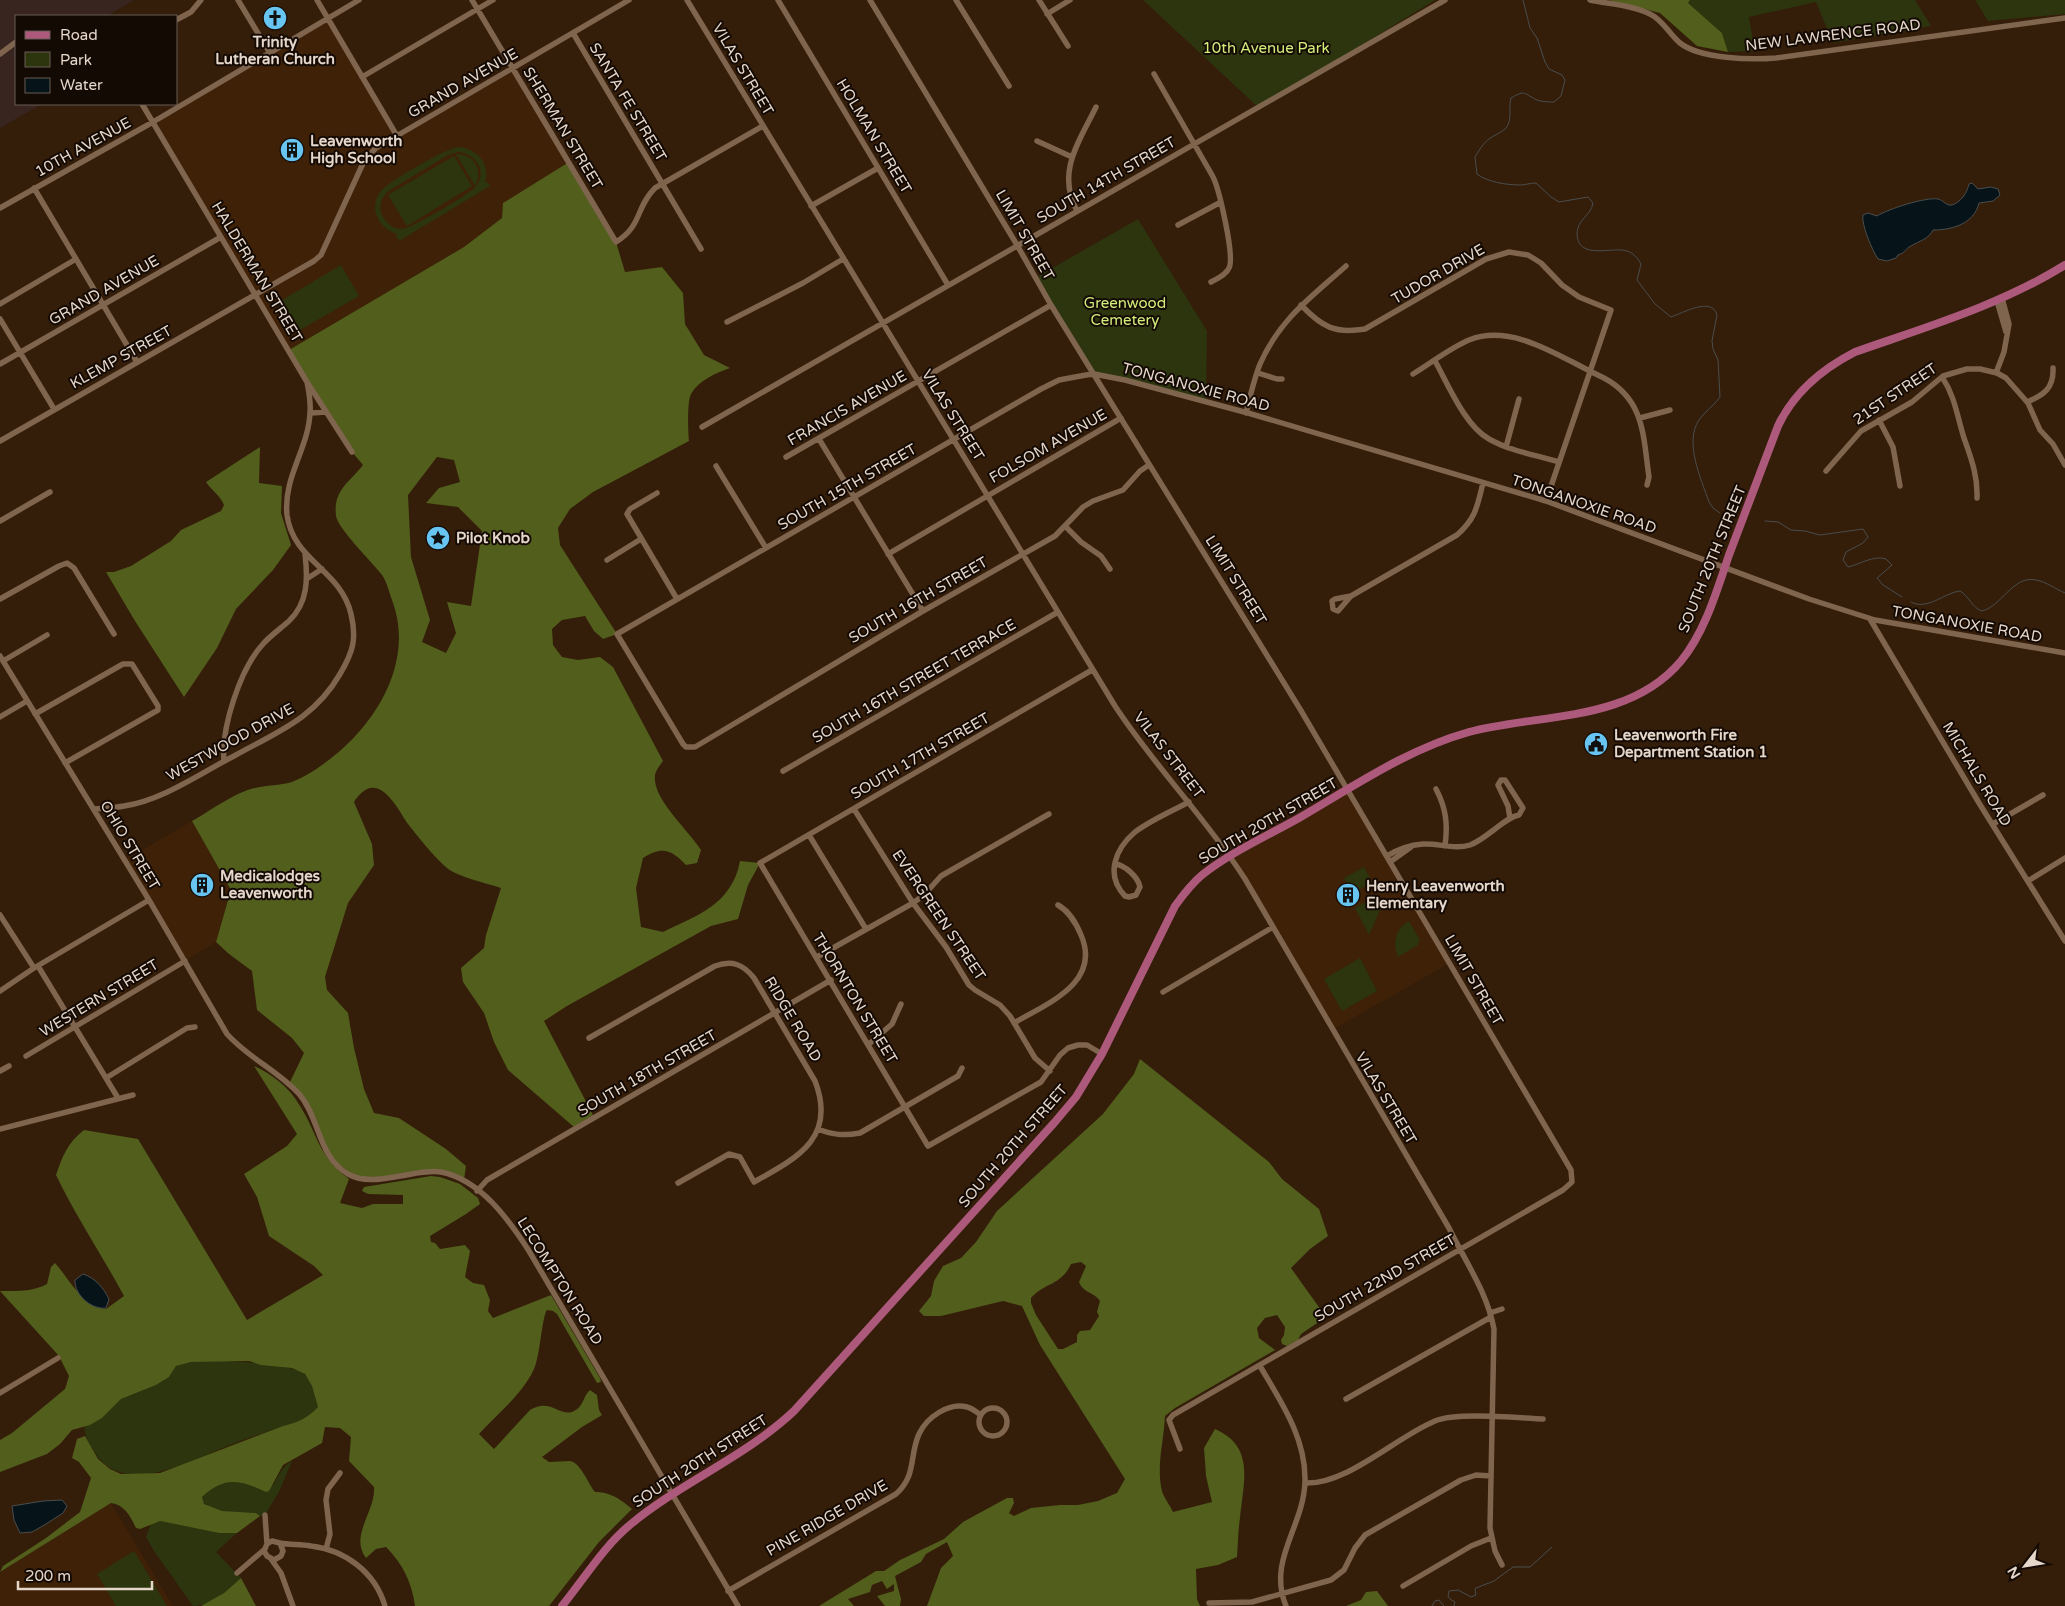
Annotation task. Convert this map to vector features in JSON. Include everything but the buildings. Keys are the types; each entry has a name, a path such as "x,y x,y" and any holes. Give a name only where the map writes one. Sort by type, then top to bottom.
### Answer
{"main road":[{"name":"SOUTH 20TH STREET","path":"562,1606 610,1545 629,1525 672,1495 753,1445 779,1426 794,1412 1054,1123 1076,1097 1102,1054 1175,906 1187,889 1201,876 1231,856 1415,752 1451,738 1497,726 1603,709 1640,694 1672,670 1692,645 1704,622 1778,426 1784,414 1804,388 1839,360 1855,352 1999,300 2046,278 2065,265"}],"street":[{"path":"178,19 190,12 201,0"},
{"path":"238,0 270,53"},
{"path":"317,0 397,136"},
{"name":"10TH AVENUE","path":"0,208 153,122 359,0"},
{"name":"SHERMAN STREET","path":"472,0 616,242 626,236 633,227 646,196 662,184"},
{"path":"362,77 492,0"},
{"name":"GRAND AVENUE","path":"256,296 321,255 366,159 376,148 629,0"},
{"name":"VILAS STREET","path":"687,0 1092,670 1132,732 1231,856 1449,1228 1475,1277 1491,1315 1495,1340 1490,1498 1491,1538 1502,1565"},
{"name":"HOLMAN STREET","path":"778,0 948,285"},
{"name":"LIMIT STREET","path":"870,0 1051,305 1296,701 1567,1161 1572,1178"},
{"path":"956,0 1009,86"},
{"path":"1039,0 1068,46"},
{"path":"1047,14 1070,0"},
{"name":"SOUTH 14TH STREET","path":"702,427 1445,0"},
{"name":"NEW LAWRENCE ROAD","path":"1590,0 1640,10 1656,18 1686,47 1738,59 1776,58 2065,18"},
{"name":"SANTA FE STREET","path":"573,33 701,250"},
{"path":"0,54 15,43"},
{"path":"1154,74 1216,183 1231,264 1226,273 1211,282"},
{"name":"HALDERMAN STREET","path":"143,105 307,382 352,452"},
{"path":"1077,211 1068,190 1067,178 1072,158 1096,107"},
{"path":"662,184 763,126"},
{"path":"1037,141 1072,158"},
{"path":"811,206 878,168"},
{"path":"34,188 137,362"},
{"path":"1178,225 1221,202"},
{"name":"GRAND AVENUE","path":"0,364 222,237"},
{"name":"TUDOR DRIVE","path":"1301,305 1315,319 1328,327 1351,332 1365,329 1486,259 1509,252 1528,255 1542,263 1562,285 1579,297 1611,310 1590,371"},
{"path":"727,322 803,283 843,259"},
{"path":"0,304 76,260"},
{"path":"1246,413 1258,373 1277,332 1293,312 1346,266"},
{"name":"KLEMP STREET","path":"0,440 256,296"},
{"path":"1996,373 2004,352 2007,334 1999,300"},
{"name":"FRANCIS AVENUE","path":"786,457 1051,305"},
{"path":"0,319 54,409"},
{"path":"1413,374 1468,341 1497,334 1526,340 1616,384 1625,393 1640,418 1649,477 1647,485"},
{"path":"1435,361 1473,426 1488,439 1559,462"},
{"path":"2027,402 2039,397 2048,389 2054,378 2053,368"},
{"name":"21ST STREET","path":"1826,471 1861,431 1912,402 1942,377 1967,369 1980,369 2006,378 2027,402 2040,430 2053,444 2065,465"},
{"path":"1546,501 1590,371"},
{"path":"1258,373 1276,379 1282,378"},
{"name":"TONGANOXIE ROAD","path":"1094,374 1125,380 1246,413 1546,501 1809,599 1870,619 2065,653"},
{"name":"SOUTH 15TH STREET","path":"690,748 683,744 617,634 1059,380 1094,374"},
{"path":"1942,377 1954,398 1964,437 1975,468 1977,498"},
{"name":"WESTWOOD DRIVE","path":"94,809 124,806 142,801 205,772 295,723 315,708 332,687 350,656 355,639 348,602 337,584 305,554 295,540 288,522 287,487 307,432 310,413 307,382"},
{"path":"1506,446 1519,399"},
{"path":"1640,418 1670,410"},
{"path":"310,413 326,412"},
{"name":"FOLSOM AVENUE","path":"888,554 1122,418"},
{"path":"1880,420 1893,447 1900,486"},
{"path":"818,439 923,611"},
{"name":"SOUTH 16TH STREET","path":"690,748 1055,536 1066,527 1083,507 1093,501 1123,490 1149,464"},
{"path":"716,466 766,548"},
{"path":"1351,596 1457,535 1469,524 1476,509 1483,483"},
{"path":"0,521 50,492"},
{"path":"657,493 630,509 627,514 677,599"},
{"path":"1066,527 1081,542 1101,556 1110,569"},
{"path":"607,560 641,539"},
{"path":"224,761 223,749 235,694 242,675 262,644 297,612 305,593 308,578 305,554"},
{"path":"0,600 64,563 70,564 114,634"},
{"path":"308,578 322,569"},
{"name":"SOUTH 16TH STREET TERRACE","path":"783,772 1058,612"},
{"name":"MICHALS ROAD","path":"1870,619 2065,942"},
{"path":"1,658 47,635"},
{"name":"OHIO STREET","path":"1,658 149,900 227,1034 238,1046"},
{"path":"35,714 123,664 132,664 158,706 158,710 66,763"},
{"name":"SOUTH 17TH STREET","path":"760,863 1092,670"},
{"path":"0,718 27,701"},
{"path":"1389,859 1412,846 1423,844 1460,847 1469,845 1486,837 1510,818 1521,813 1522,808 1509,784 1505,780 1501,780 1498,785 1508,806 1510,818"},
{"path":"1436,789 1446,813 1447,832 1445,846"},
{"path":"1993,824 2043,795"},
{"path":"1115,864 1119,864 1131,873 1140,883 1140,890 1136,895 1125,896 1113,874 1115,864 1128,841 1135,832 1189,802"},
{"name":"EVERGREEN STREET","path":"854,809 913,903 946,947 969,985 1000,1005 1014,1023 1034,1058 1050,1071"},
{"path":"817,957 913,903 924,895 941,876 1049,814"},
{"path":"809,835 866,929"},
{"path":"2028,881 2065,858"},
{"name":"THORNTON STREET","path":"760,863 928,1146 1041,1082 1050,1071"},
{"path":"0,991 36,967 149,900"},
{"path":"1014,1023 1065,992 1077,982 1081,974 1085,944 1068,910 1058,905"},
{"path":"0,914 75,1027 118,1098"},
{"path":"1163,992 1273,928"},
{"name":"WESTERN STREET","path":"26,1056 185,961"},
{"name":"RIDGE ROAD","path":"589,1038 714,966 725,963 737,964 747,969 775,1014 811,1073 819,1090 822,1109 818,1129 810,1144 802,1153 788,1163 754,1182 740,1157 729,1154 678,1183"},
{"name":"SOUTH 18TH STREET","path":"477,1191 487,1180 831,980"},
{"path":"869,1044 892,1024 901,1004"},
{"path":"106,1078 187,1028 195,1026"},
{"path":"1050,1071 1060,1055 1073,1046 1087,1045 1102,1054"},
{"name":"LECOMPTON ROAD","path":"238,1046 289,1084 301,1096 327,1152 338,1167 348,1174 366,1179 387,1178 429,1171 441,1172 464,1180 496,1207 517,1232 738,1606"},
{"path":"0,1071 9,1066"},
{"path":"818,1129 844,1136 860,1133 958,1076 962,1068"},
{"path":"0,1129 133,1095"},
{"name":"SOUTH 22ND STREET","path":"1180,1448 1169,1420 1173,1415 1563,1190 1568,1186 1572,1178"},
{"path":"1346,1399 1502,1309"},
{"path":"0,1393 58,1358"},
{"path":"1260,1366 1295,1430 1302,1456 1305,1483 1299,1515 1282,1560 1280,1572 1282,1594 1286,1606"},
{"name":"PINE RIDGE DRIVE","path":"728,1591 896,1494 908,1480 919,1434 926,1423 940,1412 957,1406 968,1407 981,1415"},
{"path":"989,1408 1002,1410 1008,1422 1005,1430 994,1436 986,1435 979,1425 981,1415 989,1408"},
{"path":"1305,1483 1315,1483 1340,1475 1437,1420 1475,1416 1543,1418"},
{"path":"326,1549 330,1534 326,1500 328,1489 340,1473"},
{"path":"1209,1603 1252,1602 1331,1580 1344,1570 1355,1548 1365,1535 1461,1480 1476,1476 1491,1476"},
{"path":"265,1515 265,1554 281,1573 293,1606"},
{"path":"266,1527 283,1548 281,1573"},
{"path":"1403,1586 1471,1546 1491,1538"},
{"path":"237,1573 272,1541 295,1546 309,1545 326,1549 348,1558 360,1567 376,1585 385,1606"},
{"path":"250,1562 258,1559 276,1559 295,1546"}],"shaded area":[{"path":"0,0 134,0 109,15 15,15 15,105 40,105 0,128"},
{"path":"328,18 397,136 513,69 569,162 504,203 502,218 464,247 289,350 159,128 159,120"},
{"path":"1348,790 1450,963 1332,1030 1231,856"},
{"path":"192,821 231,890 216,942 185,961 125,860"},
{"path":"111,1503 173,1606 0,1606 0,1572"}],"green space":[{"name":"10th Avenue Park","path":"1143,0 1435,0 1259,108"},
{"path":"1609,0 1690,0 1688,3 1722,33 1728,52 1697,46 1660,13"},
{"path":"1690,0 1915,0 1931,26 1833,43 1816,2 1749,17 1755,51 1728,52 1722,33 1688,3"},
{"path":"1975,0 2065,0 2065,14 1988,21"},
{"path":"465,148 481,158 486,170 485,183 488,182 490,186 399,241 396,236 397,234 384,227 377,215 375,209 378,195 397,178 451,149","holes":["458,152 464,153 475,160 480,170 481,175 475,187 439,211 407,228 396,228 387,222 381,214 380,207 387,192 448,155"]},
{"path":"456,154 468,157 476,164 478,180 475,186"},
{"path":"454,156 472,186 407,226 388,195"},
{"path":"569,162 616,242 625,272 662,267 683,293 685,324 704,355 730,368 703,381 691,394 688,410 689,441 593,492 570,509 558,528 560,545 617,634 603,639 594,631 585,616 562,620 552,629 553,645 562,657 578,660 600,657 613,667 663,761 655,775 659,794 672,814 701,850 697,863 686,865 676,855 666,851 656,852 643,858 636,888 641,927 663,932 689,920 712,906 730,888 740,861 760,863 748,885 738,919 711,926 567,1006 544,1021 593,1115 574,1127 508,1070 494,1042 484,1013 463,982 461,968 484,948 486,935 501,888 465,877 447,868 436,858 385,793 375,788 369,788 363,792 354,802 372,844 374,865 348,903 325,977 327,990 348,1013 364,1089 374,1113 399,1118 446,1149 466,1166 464,1180 441,1172 387,1178 357,1177 331,1159 301,1096 289,1084 304,1053 292,1038 257,1010 252,971 216,942 231,890 192,821 244,791 292,782 322,765 358,733 373,714 386,693 394,670 398,647 398,624 387,584 382,575 343,529 336,516 337,500 340,493 363,465 352,452 289,350 464,247 502,218 503,203","holes":["437,457 454,460 460,482 439,488 426,503 458,507 482,531 471,606 447,602 456,633 446,653 422,642 430,620 411,557 408,495"]},
{"name":"Greenwood Cemetery","path":"1138,219 1207,331 1206,402 1094,374 1035,278"},
{"path":"341,265 359,296 295,333 277,303"},
{"path":"260,447 259,483 282,486 281,513 291,545 273,570 236,609 217,648 184,697 106,572 114,572 131,566 171,541 181,530 221,511 224,505 206,482"},
{"path":"1364,867 1372,882 1353,893 1344,878"},
{"path":"1374,897 1381,908 1369,935 1355,908"},
{"path":"1409,921 1420,940 1418,945 1398,957 1395,946 1396,936"},
{"path":"1360,958 1377,991 1342,1011 1324,979"},
{"path":"1140,1059 1269,1162 1282,1179 1319,1209 1328,1236 1310,1249 1291,1268 1326,1317 1301,1334 1298,1340 1287,1346 1282,1344 1281,1340 1285,1327 1277,1315 1265,1318 1257,1328 1259,1338 1275,1350 1175,1408 1165,1416 1160,1482 1163,1494 1173,1512 1212,1502 1206,1476 1204,1448 1215,1429 1228,1437 1237,1446 1242,1456 1244,1479 1237,1557 1218,1565 1196,1569 1197,1599 1200,1606 927,1606 941,1568 953,1556 947,1542 926,1554 921,1562 895,1576 901,1599 900,1606 885,1606 877,1596 894,1591 894,1584 887,1589 882,1581 872,1585 870,1592 848,1599 854,1606 819,1606 876,1571 884,1571 900,1560 944,1539 963,1522 1007,1498 1013,1498 1014,1503 1009,1513 1014,1516 1031,1508 1078,1505 1098,1501 1117,1493 1125,1479 1040,1345 1022,1306 1003,1301 941,1316 924,1316 919,1311 931,1296 934,1281 943,1266 961,1258 976,1242 997,1211 1103,1114 1134,1074","holes":["1081,1262 1086,1266 1079,1282 1083,1288 1100,1301 1097,1312 1099,1316 1090,1330 1080,1331 1077,1335 1077,1342 1063,1349 1058,1349 1036,1315 1031,1298 1058,1280 1071,1264"]},
{"path":"254,1066 274,1077 291,1093 306,1117 324,1153 338,1170 349,1179 340,1203 362,1208 373,1204 403,1204 403,1195 368,1194 362,1191 364,1187 431,1176 460,1184 478,1198 480,1204 430,1236 431,1242 435,1243 440,1249 465,1245 470,1251 465,1277 473,1283 484,1285 490,1300 488,1311 493,1318 551,1295 600,1378 601,1382 597,1383 557,1314 547,1310 534,1369 516,1396 479,1434 494,1449 530,1410 549,1406 564,1412 574,1411 580,1406 590,1390 597,1395 599,1410 602,1415 582,1427 542,1457 549,1462 574,1462 595,1492 615,1497 632,1509 599,1542 549,1606 415,1606 412,1589 406,1574 386,1547 376,1549 366,1558 360,1541 374,1496 374,1487 349,1461 351,1437 340,1428 325,1427 322,1443 283,1465 269,1491 266,1492 233,1482 218,1486 202,1497 204,1504 222,1511 256,1513 260,1516 237,1533 219,1533 160,1521 140,1529 136,1528 129,1515 120,1506 111,1503 0,1572 3,1566 46,1538 80,1512 91,1478 79,1462 72,1458 77,1439 85,1436 98,1459 110,1469 121,1474 160,1473 298,1421 318,1407 312,1386 305,1374 292,1368 261,1365 249,1361 191,1362 176,1366 169,1377 156,1385 121,1399 102,1418 90,1425 72,1430 60,1444 47,1454 0,1472 0,1440 12,1433 65,1389 69,1376 59,1356 0,1291 30,1290 47,1284 51,1267 55,1263 83,1298 98,1307 106,1309 124,1296 56,1175 66,1150 84,1130 138,1139 247,1320 323,1275 314,1266 269,1236 257,1197 244,1174 287,1146 297,1134"},
{"path":"214,1361 276,1365 299,1371 310,1382 318,1407 298,1421 239,1441 193,1461 156,1472 138,1474 121,1472 106,1465 94,1451 86,1437 84,1427 102,1418 121,1399 156,1385 169,1377 176,1366 191,1362"},
{"path":"292,1461 279,1492 265,1515 260,1516 256,1513 214,1509 203,1502 202,1497 210,1490 225,1483 241,1483 266,1492 284,1467"},
{"path":"160,1521 219,1533 237,1533 216,1552 241,1578 213,1600 193,1606 146,1537 151,1523"},
{"path":"134,1551 167,1606 116,1606 97,1574"},
{"path":"241,1578 256,1606 201,1606 224,1593"},
{"path":"1377,1591 1388,1606 1346,1606 1361,1600 1366,1592"}],"water":[{"path":"1972,183 1978,189 1991,187 1998,189 2000,195 1993,201 1979,203 1967,221 1948,229 1933,230 1926,238 1909,247 1896,258 1887,261 1878,259 1865,231 1863,215 1868,213 1877,216 1907,204 1932,199 1938,199 1948,205 1952,205 1961,199 1969,184"},
{"path":"83,1274 95,1281 104,1291 109,1299 106,1308 95,1307 77,1291 75,1280"},
{"path":"62,1500 67,1506 63,1513 32,1532 20,1533 14,1520 12,1506"}],"waterway":[{"path":"1523,0 1530,28 1537,38 1545,62 1549,69 1562,75 1565,80 1561,96 1554,102 1539,101 1522,93 1511,98 1509,121 1506,128 1487,140 1475,157 1477,174 1503,184 1520,185 1536,183 1559,202 1588,197 1593,203 1592,207 1579,225 1577,234 1579,242 1583,247 1597,251 1621,250 1633,254 1641,264 1637,280 1655,304 1671,317 1697,307 1703,306 1714,309 1717,315 1712,341 1718,360 1720,397 1699,420 1695,429 1693,450 1709,502 1720,513"},
{"path":"1765,521 1778,522 1791,530 1820,535 1863,529 1868,537 1863,543 1846,552 1843,560 1848,567 1876,558 1886,559 1892,565 1877,578 1883,585 1902,597"},
{"path":"1911,602 1917,604 1929,603 1960,591 1982,611 1996,603 2014,586 2028,580 2044,582 2065,593"},
{"path":"1454,1606 1455,1602 1448,1596 1449,1591 1458,1590 1471,1597 1476,1595 1476,1588 1494,1581 1513,1567 1530,1567 1552,1547"},
{"path":"1432,1606 1435,1601 1439,1600 1444,1606"}],"place":[{"name":"Trinity Lutheran Church","path":"275,18"},
{"name":"Leavenworth High School","path":"292,150"},
{"name":"Pilot Knob","path":"438,538"},
{"name":"Leavenworth Fire Department Station 1","path":"1596,744"},
{"name":"Medicalodges Leavenworth","path":"202,885"},
{"name":"Henry Leavenworth Elementary","path":"1348,895"}]}
